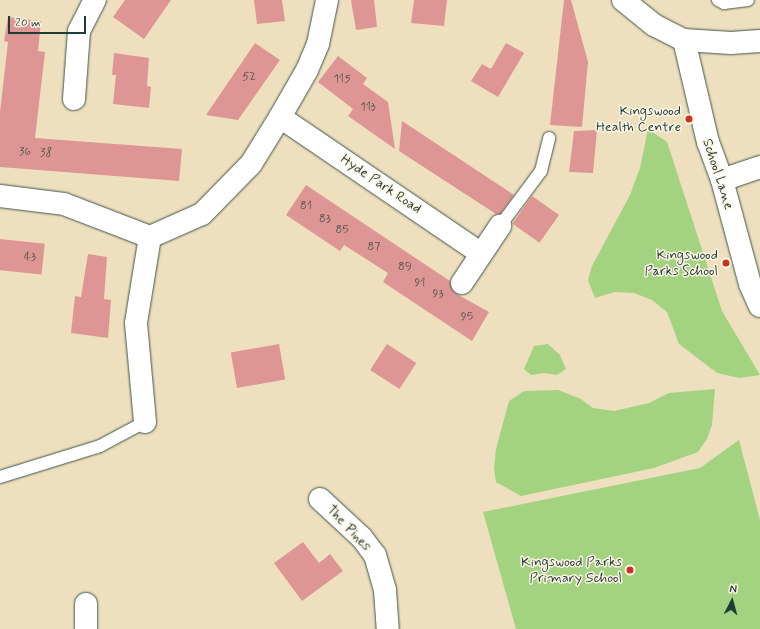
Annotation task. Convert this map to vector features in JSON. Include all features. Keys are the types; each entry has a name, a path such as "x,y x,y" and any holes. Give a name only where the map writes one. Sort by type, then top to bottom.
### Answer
{"street":[{"path":"74,99 79,31 95,0"},
{"path":"0,196 64,204 150,237 202,214 251,164 280,117 307,70 318,44 327,0"},
{"path":"623,0 654,24 684,40 731,43 760,41"},
{"name":"School Lane","path":"684,40 708,142 722,180 750,284 760,306"},
{"name":"Hyde Park Road","path":"280,117 480,253"},
{"path":"722,180 760,167"},
{"path":"462,284 480,253 500,226"},
{"path":"145,422 136,323 150,237"},
{"name":"The Pines","path":"320,499 362,538 375,556 385,590 388,629"},
{"path":"86,604 86,629"}],"lane":[{"path":"718,0 724,3 748,0"},
{"path":"500,226 541,171 549,138"},
{"path":"0,477 100,446 145,422"}],"green space":[{"path":"648,129 667,142 722,311 760,375 739,378 717,373 679,344 667,312 652,300 634,293 615,292 595,298 588,280 592,266 630,195 640,168"},
{"path":"548,344 560,355 566,369 557,375 544,373 531,375 524,369 534,346"},
{"path":"715,389 712,425 707,439 698,452 654,468 521,496 496,482 494,469 496,449 509,401 524,391 558,390 581,399 593,408 614,411 649,403 669,393"},
{"name":"Kingswood Parks Primary School","path":"739,440 760,520 760,629 516,629 483,512 700,468"}],"building":[{"path":"125,0 171,0 144,39 113,17"},
{"path":"254,0 282,0 285,21 257,24"},
{"path":"351,0 374,0 377,27 356,30"},
{"path":"414,0 447,0 444,26 411,23"},
{"path":"564,0 571,0 588,62 582,127 550,125"},
{"path":"8,17 41,21 38,51 45,52 35,138 182,149 179,181 0,167 0,112 8,42 4,41"},
{"path":"255,43 280,60 238,120 206,115"},
{"path":"506,43 524,53 498,97 471,81 482,64 491,69"},
{"path":"114,53 149,58 147,86 151,87 149,108 113,104 116,75 112,75"},
{"path":"338,56 367,78 363,84 388,102 395,149 348,116 353,109 318,82"},
{"path":"402,121 514,195 500,214 496,214 399,151"},
{"path":"597,130 593,173 569,172 574,131"},
{"path":"306,185 450,281 455,293 489,312 472,341 383,282 388,273 344,245 340,251 286,215"},
{"path":"532,196 559,215 540,243 512,224"},
{"path":"0,239 45,244 42,275 0,270"},
{"path":"88,254 107,257 104,299 111,300 108,338 71,333 75,296 81,297"},
{"path":"279,344 285,379 237,388 231,353"},
{"path":"387,344 416,363 399,389 370,370"},
{"path":"303,542 319,563 330,554 343,571 302,601 274,563"}],"place":[{"name":"Kingswood Health Centre","path":"689,119"},
{"name":"Kingswood Parks School","path":"726,263"},
{"name":"Kingswood Parks Primary School","path":"630,570"}]}
